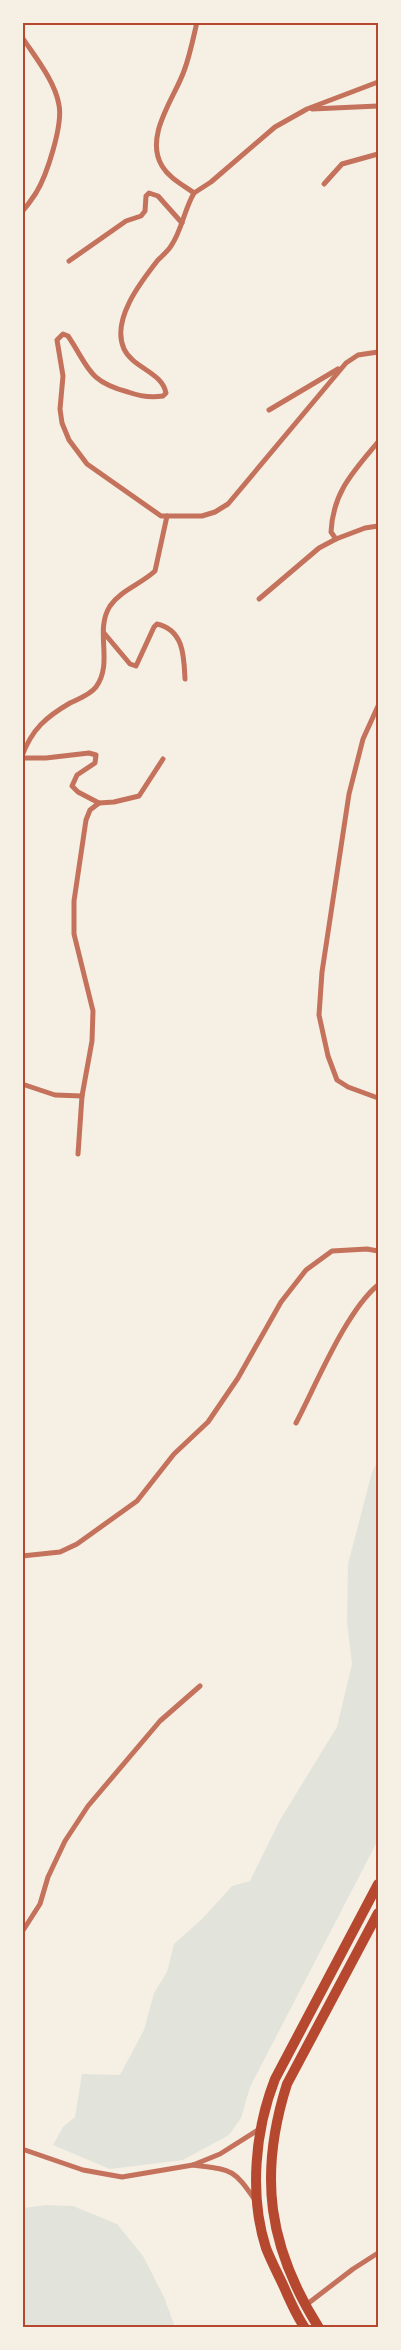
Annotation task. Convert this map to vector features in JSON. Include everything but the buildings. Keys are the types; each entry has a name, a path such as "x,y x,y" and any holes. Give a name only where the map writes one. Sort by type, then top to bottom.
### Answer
{"main road":[{"path":"305,2328 266,2249 258,2205 257,2184 261,2127 266,2103 275,2078 378,1884"},
{"path":"320,2328 306,2305 279,2244 269,2184 275,2132 287,2084 378,1913"}],"street":[{"path":"194,194 167,173 160,164 156,147 159,125 185,68 197,22"},
{"path":"22,37 50,82 59,104 60,119 55,142 37,192 22,212"},
{"path":"341,368 228,504 215,512 202,516 161,516 87,464 69,440 60,409 63,376 57,340 63,334 68,336 91,374 109,387 136,395 163,396 166,392 161,382 126,353 120,340 122,323 135,293 171,246 182,223 186,208 194,194 211,182 275,127 307,109 378,82"},
{"path":"307,109 378,106"},
{"path":"324,184 342,164 378,154"},
{"path":"69,261 126,221 141,216 145,211 146,196 149,193 158,196 182,223"},
{"path":"269,410 341,368 358,355 378,352"},
{"path":"336,539 331,532 332,511 346,483 378,442"},
{"path":"163,759 139,796 114,802 98,803 78,792 72,786 77,775 95,763 96,756 88,753 46,758 22,757 36,727 68,704 95,688 103,673 105,652 103,621 118,596 155,571 167,516"},
{"path":"259,599 318,548 365,528 378,526"},
{"path":"103,633 130,664 136,666 154,626 157,624 162,625 176,636 184,650 185,679"},
{"path":"378,706 363,739 349,794 322,972 319,1014 328,1056 337,1080 348,1087 378,1098"},
{"path":"78,1154 82,1096 92,1041 93,1010 74,934 74,901 86,820 90,810 98,803"},
{"path":"22,1084 55,1095 82,1096"},
{"path":"22,1556 60,1552 77,1544 137,1501 174,1454 208,1422 238,1378 281,1302 306,1270 332,1251 367,1249 378,1251"},
{"path":"296,1423 349,1320 368,1293 378,1285"},
{"path":"22,1932 40,1904 48,1877 65,1841 88,1806 160,1721 200,1686"},
{"path":"22,2149 83,2170 122,2178 193,2165 220,2154 261,2127"},
{"path":"193,2165 222,2168 238,2176 258,2205"},
{"path":"306,2305 353,2269 378,2253"}],"shaded area":[{"path":"378,1461 378,1840 250,2087 241,2118 229,2135 183,2160 110,2169 53,2145 63,2127 75,2117 82,2074 120,2075 144,2030 154,1993 167,1972 174,1944 203,1918 232,1886 250,1881 280,1820 337,1727 352,1664 347,1622 348,1564 372,1472"},
{"path":"46,2205 73,2206 117,2224 143,2256 164,2297 175,2327 23,2327 23,2208"}]}
